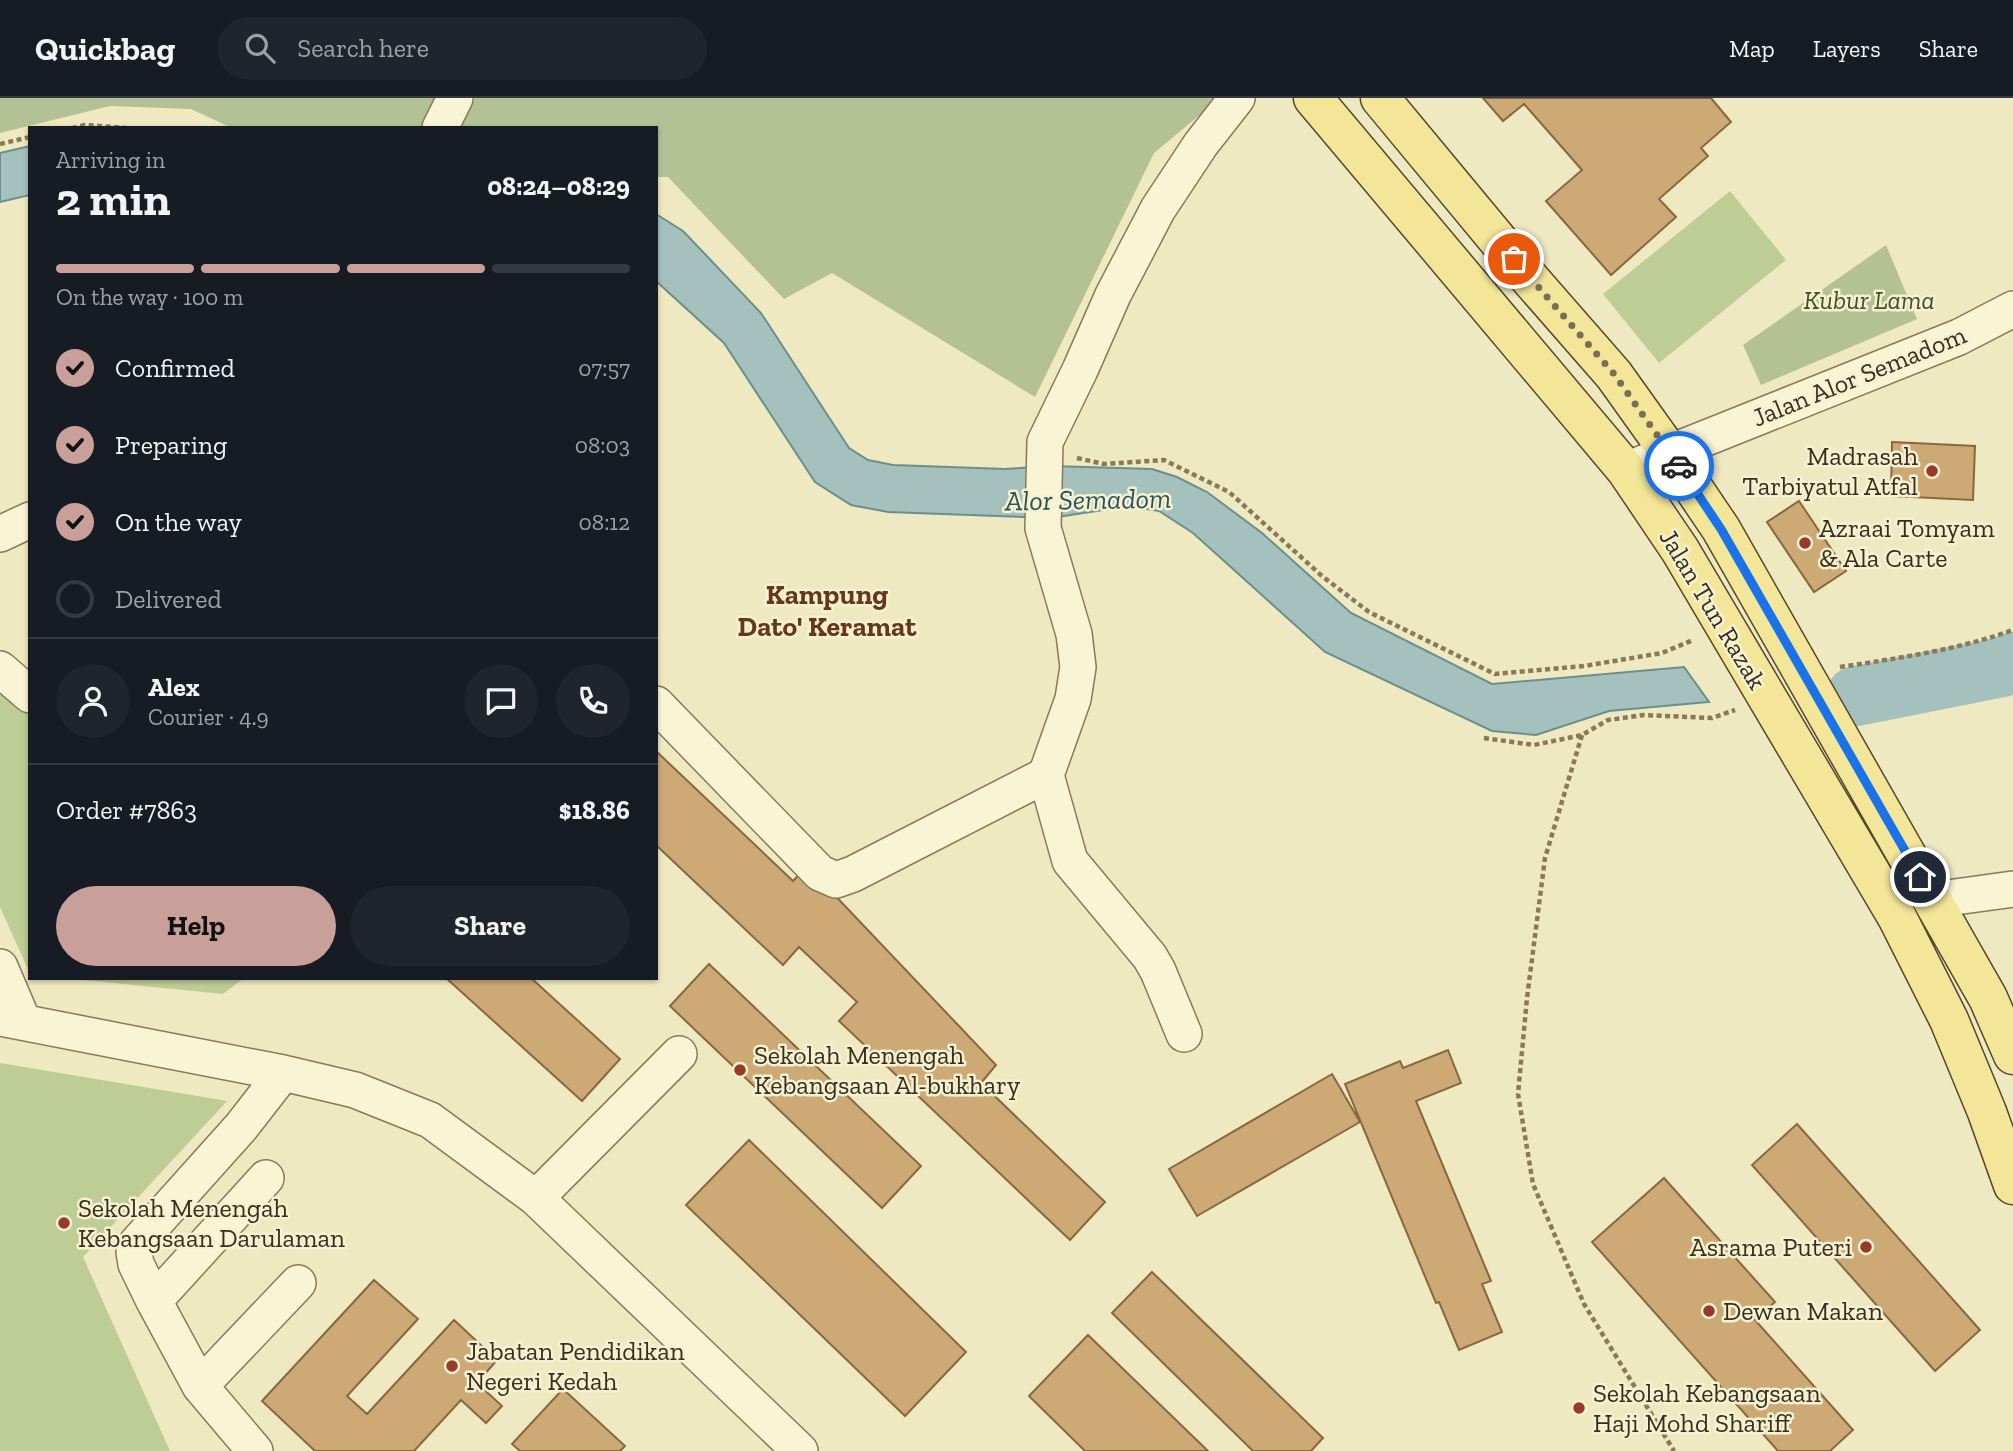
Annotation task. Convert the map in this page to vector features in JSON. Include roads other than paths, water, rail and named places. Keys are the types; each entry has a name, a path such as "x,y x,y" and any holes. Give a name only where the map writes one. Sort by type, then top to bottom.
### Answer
{"main road":[{"name":"Jalan Tun Razak","path":"1313,98 1626,470 1680,550 1903,929 1949,1020 1987,1112 2013,1185"},
{"name":"Jalan Tun Razak","path":"1380,98 1614,374 1721,529 1988,998 2013,1055"}],"street":[{"path":"441,126 455,98"},
{"path":"1184,1034 1150,957 1070,861 1046,775 1073,699 1078,667 1074,634 1043,528 1043,462 1045,442 1113,295 1158,209 1201,144 1237,98"},
{"name":"Jalan Alor Semadom","path":"1626,470 1959,337 2013,309"},
{"path":"0,534 28,521"},
{"path":"0,669 28,693"},
{"path":"658,706 820,873 836,880 853,874 1046,775"},
{"path":"1933,900 2013,889"},
{"path":"0,967 12,1020 284,1073 355,1090 430,1120 536,1198 800,1451"},
{"path":"536,1198 679,1054"},
{"path":"255,1451 200,1385 154,1301 136,1264 134,1252 137,1242 241,1127 284,1073"},
{"path":"154,1301 266,1178"},
{"path":"200,1385 298,1283"}],"water":[{"path":"28,146 28,195 0,202 0,153"},
{"name":"Alor Semadom","path":"658,215 683,231 761,313 849,448 868,460 893,465 1005,469 1052,466 1152,469 1177,477 1207,492 1262,533 1351,613 1492,684 1684,667 1709,702 1609,711 1536,735 1492,731 1325,652 1193,533 1159,511 1129,506 1051,518 888,512 851,505 815,482 724,343 658,283"}],"waterway":[{"name":"Alor Semadom","path":"1856,696 2002,667 2013,662"}],"place":[{"name":"Madrasah Tarbiyatul Atfal","path":"1932,471"},
{"name":"Azraai Tomyam & Ala Carte","path":"1805,543"},
{"name":"Sekolah Menengah Kebangsaan Al-bukhary","path":"740,1070"},
{"name":"Sekolah Menengah Kebangsaan Darulaman","path":"64,1223"},
{"name":"Asrama Puteri","path":"1866,1247"},
{"name":"Dewan Makan","path":"1709,1311"},
{"name":"Jabatan Pendidikan Negeri Kedah","path":"452,1366"},
{"name":"Sekolah Kebangsaan Haji Mohd Shariff","path":"1579,1408"}],"district":[{"name":"Kampung Dato' Keramat","path":"827,610"}],"park label":[{"name":"Kubur Lama","path":"1869,300"}]}
